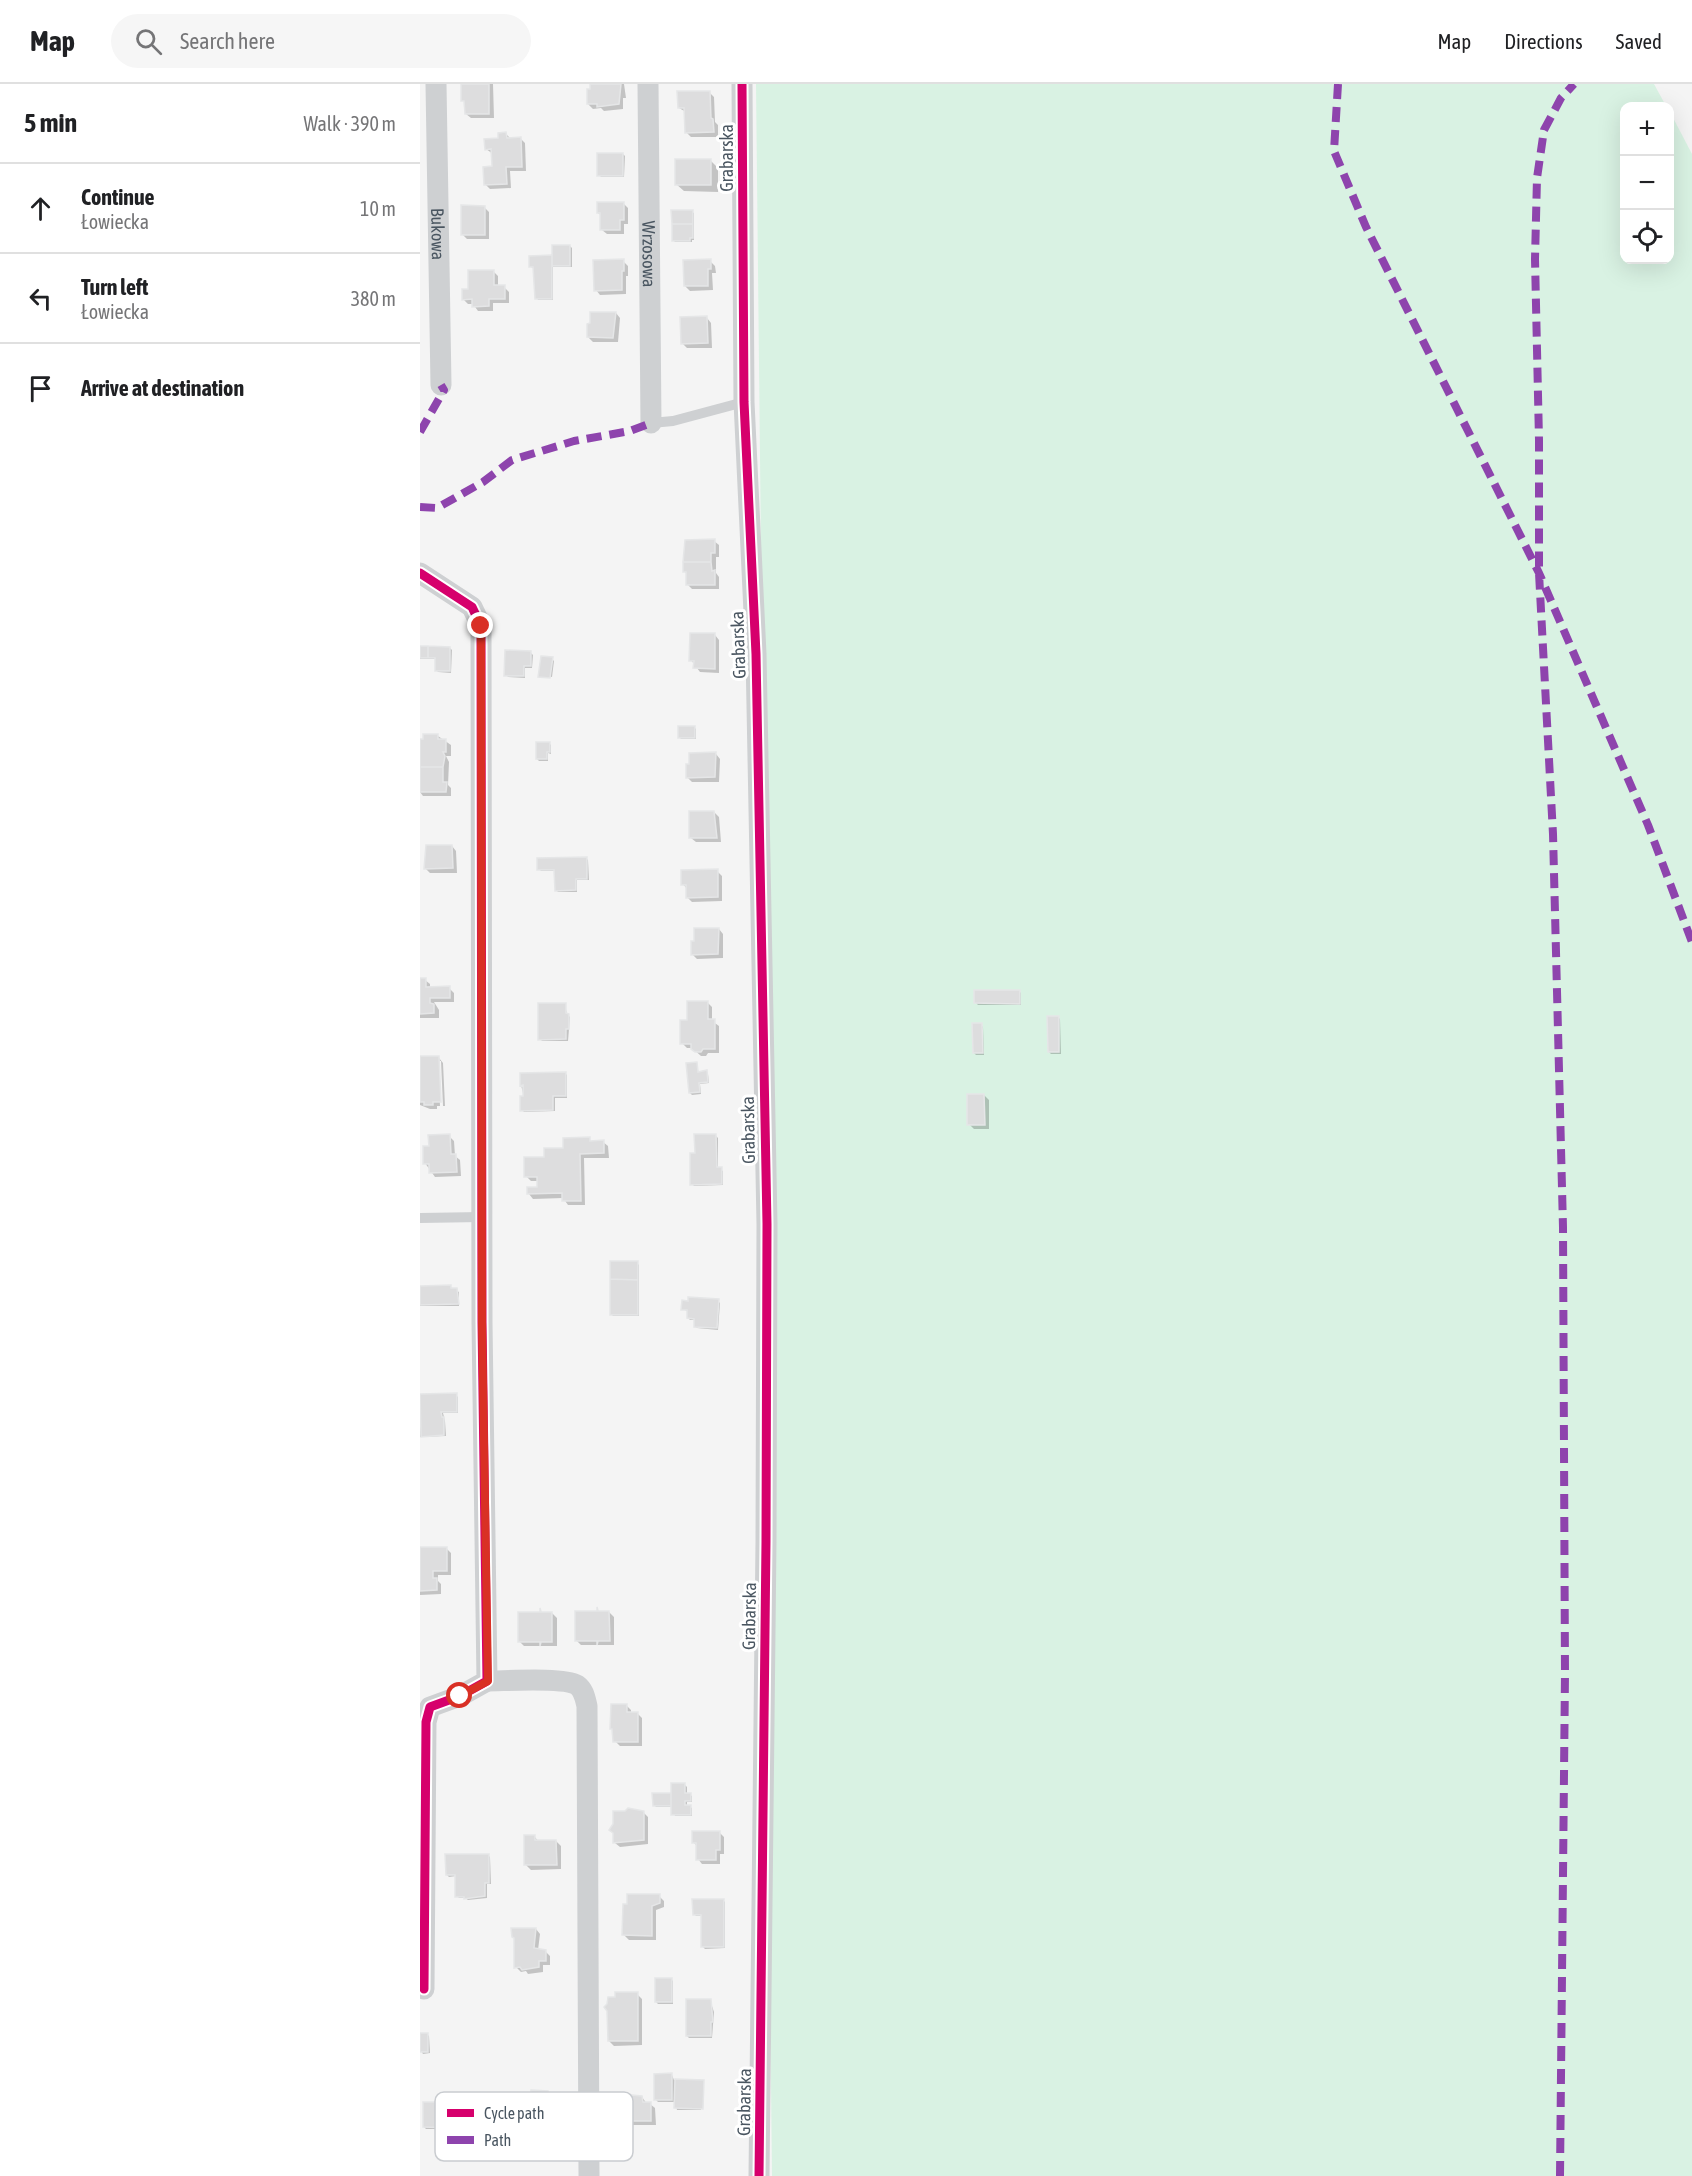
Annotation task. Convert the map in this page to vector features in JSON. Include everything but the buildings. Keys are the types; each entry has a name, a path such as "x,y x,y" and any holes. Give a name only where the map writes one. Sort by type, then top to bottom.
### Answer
{"street":[{"name":"Bukowa","path":"436,84 441,385"},
{"name":"Wrzosowa","path":"648,84 651,423"},
{"name":"Grabarska","path":"742,84 744,402 756,654 767,1224 759,2176"},
{"path":"420,573 472,607 481,626 482,1217 488,1681"},
{"path":"424,1989 426,1722 430,1707 460,1696 488,1681 564,1681 577,1685 584,1694 587,1717 589,2092"},
{"path":"590,2161 590,2176"}],"lane":[{"path":"651,423 673,421 744,402"},
{"path":"420,1218 482,1217"}],"green space":[{"path":"756,84 1654,84 1664,102 1620,102 1620,264 1674,264 1674,120 1692,154 1692,2176 772,2176 769,1897 768,1203"}],"marked path":[{"path":"1338,84 1334,151 1366,227 1539,573 1648,825 1692,942"},
{"path":"1560,2176 1565,1674 1563,1227 1553,834 1539,573 1535,259 1537,178 1544,130 1561,98 1574,84"},
{"path":"420,432 444,390 441,385"},
{"path":"420,507 437,508 483,482 512,460 574,441 630,431 651,423"}],"cycle path":[{"path":"742,84 744,402 756,654 767,1224 759,2176"},
{"path":"420,573 472,607 481,626 482,1322 487,1681 460,1696 430,1707 426,1722 424,1989"}],"route":[{"path":"460,1696 488,1681 482,1322 481,626"}]}
